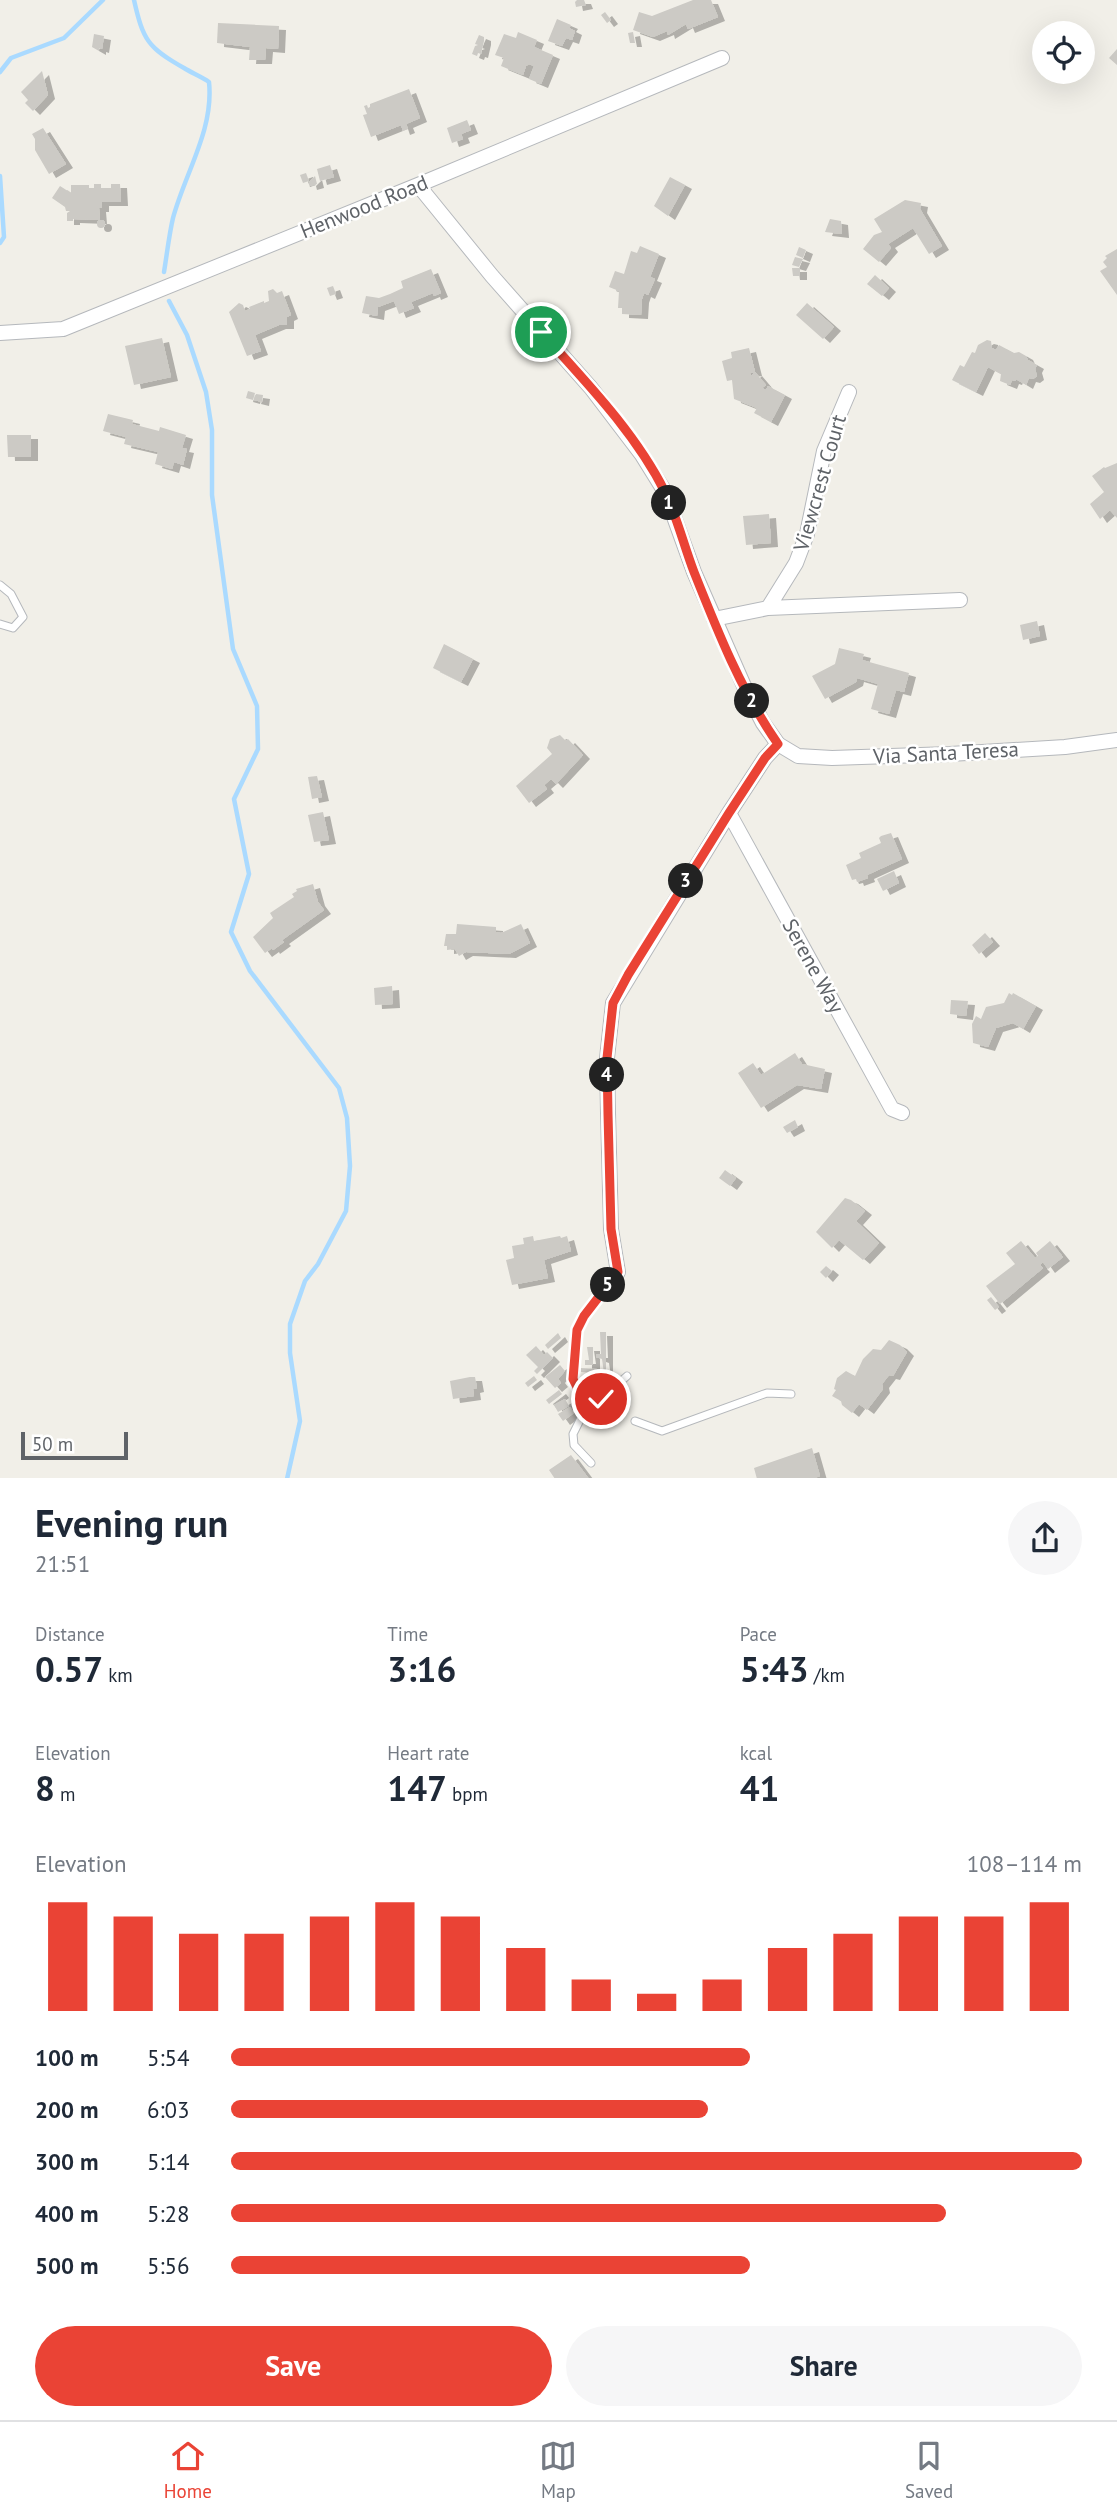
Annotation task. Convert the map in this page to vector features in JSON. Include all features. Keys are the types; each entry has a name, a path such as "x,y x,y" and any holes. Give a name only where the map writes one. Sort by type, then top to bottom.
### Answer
{"street":[{"name":"Henwood Road","path":"0,333 63,329 722,58"},
{"path":"418,185 492,276 591,388 642,455 665,492 714,619 757,711 778,744 765,758 729,813 613,1003 607,1058 608,1114 611,1229 618,1272"},
{"name":"Viewcrest Court","path":"768,608 796,563 807,534 824,451 849,392"},
{"path":"714,619 768,608 960,600"},
{"name":"Via Santa Teresa","path":"778,744 798,756 832,758 1066,747 1117,740"},
{"name":"Serene Way","path":"729,813 891,1109 902,1113"}],"lane":[{"path":"0,585 11,594 23,617 13,628 0,624"},
{"path":"618,1272 584,1316 577,1330 573,1379 580,1393 590,1400 601,1399 627,1376"},
{"path":"635,1421 662,1431 767,1393 791,1394"},
{"path":"590,1400 573,1434 574,1445 591,1463"}],"building":[{"path":"577,0 584,0 586,5 576,7"},
{"path":"693,0 711,0 718,17 688,29 686,24 668,35 667,31 653,37 633,30 639,12 652,16"},
{"path":"605,12 611,20 607,23 601,15"},
{"path":"557,19 571,25 569,28 575,31 572,40 566,38 562,46 548,41"},
{"path":"218,23 279,26 278,49 266,48 265,60 249,60 250,47 217,43"},
{"path":"518,32 537,40 534,47 553,55 541,84 529,79 534,66 526,66 523,75 501,66 504,58 495,55 504,34 516,38"},
{"path":"633,32 635,43 630,43 628,33"},
{"path":"94,34 104,36 102,49 99,48 99,51 92,47"},
{"path":"479,35 484,37 484,41 481,54 478,53 477,56 472,54 478,45 475,44"},
{"path":"1117,49 1117,65 1109,58"},
{"path":"42,71 48,95 33,111 25,103 28,100 21,92"},
{"path":"409,89 420,118 406,124 408,129 403,131 401,125 371,137 363,115 367,114 364,106 367,105 368,108 370,104"},
{"path":"467,120 471,130 461,134 463,139 452,143 447,128"},
{"path":"43,128 66,164 49,174 35,150 32,134"},
{"path":"330,165 334,177 320,181 317,169"},
{"path":"306,173 309,181 303,183 300,175"},
{"path":"315,176 317,184 310,186 309,182"},
{"path":"670,177 685,185 668,216 654,206"},
{"path":"94,184 101,184 101,188 111,188 111,184 120,184 121,202 102,202 102,208 99,208 100,220 67,221 67,213 70,211 66,211 65,207 52,198 60,186 71,193 71,185 89,185 89,188 94,188"},
{"path":"905,200 921,203 920,209 942,246 929,254 913,228 888,244 891,248 879,262 863,249 874,235 882,232 874,219"},
{"path":"830,219 841,221 842,234 825,232"},
{"path":"101,220 105,224 101,228 97,224"},
{"path":"640,246 659,254 650,277 655,279 648,295 644,293 641,315 622,314 622,308 618,308 619,291 609,287 615,271 624,274 631,251 637,253"},
{"path":"799,247 806,250 803,258 796,255"},
{"path":"1117,249 1117,295 1100,271 1107,267 1103,262 1107,258 1105,256"},
{"path":"795,257 803,259 799,267 792,265"},
{"path":"792,268 800,268 800,276 793,276"},
{"path":"431,269 441,293 434,296 433,293 411,302 414,308 399,314 394,301 378,307 377,316 362,313 366,296 379,298 390,294 403,288 401,281"},
{"path":"875,275 889,288 882,296 867,284"},
{"path":"333,286 336,294 330,296 327,288"},
{"path":"273,289 277,293 282,291 291,315 287,317 287,325 279,325 255,335 261,351 247,356 229,312 239,303 245,311 250,309 249,307 269,301 268,291"},
{"path":"807,303 834,327 823,339 796,315"},
{"path":"162,338 171,377 134,385 125,346"},
{"path":"987,340 991,341 992,348 996,350 999,345 1026,356 1037,365 1037,376 1029,378 1026,385 1016,379 1012,380 1010,385 1000,381 1001,374 988,367 976,392 952,380 960,365 964,367 972,352 975,353 978,345"},
{"path":"749,348 755,372 766,385 762,388 766,390 768,386 785,395 771,422 754,413 757,408 734,399 732,380 727,381 722,361 732,358 731,352"},
{"path":"248,391 255,393 253,400 246,398"},
{"path":"256,394 263,395 262,402 254,400"},
{"path":"108,414 133,420 132,424 159,431 160,427 186,435 182,448 187,449 183,465 174,462 172,469 155,464 158,452 124,444 126,437 103,431"},
{"path":"7,435 31,435 31,457 8,457"},
{"path":"1117,463 1117,518 1110,510 1100,519 1090,504 1104,492 1092,476 1104,467"},
{"path":"769,514 771,543 746,545 743,516"},
{"path":"1037,621 1040,636 1023,640 1020,625"},
{"path":"444,644 473,659 461,682 433,668"},
{"path":"839,648 864,654 862,660 909,673 904,692 896,690 889,714 871,709 878,684 857,678 856,682 825,699 812,676 835,664"},
{"path":"560,735 566,741 568,739 583,755 556,784 551,779 544,785 547,789 529,803 516,786 552,754 547,748 550,739"},
{"path":"317,776 322,797 312,799 308,777"},
{"path":"323,812 329,840 314,842 308,815"},
{"path":"891,833 902,859 867,875 868,878 857,882 856,879 852,880 846,865 861,858 859,853 881,843 881,836"},
{"path":"894,871 899,883 883,891 877,879"},
{"path":"313,884 318,902 324,910 282,940 284,942 265,953 253,937 273,918 270,913 294,897 292,894 296,889"},
{"path":"457,924 496,927 496,932 501,933 521,924 530,943 509,954 466,952 459,956 455,949 447,950 447,946 444,946 446,934 456,934"},
{"path":"985,933 993,942 979,954 972,945"},
{"path":"392,986 393,1004 375,1005 374,988"},
{"path":"1009,993 1036,1006 1023,1029 1013,1023 996,1028 988,1047 973,1043 972,1024 976,1016 981,1019 986,1007 1004,1003"},
{"path":"951,1000 968,1001 966,1016 950,1014"},
{"path":"795,1053 802,1064 825,1069 821,1089 797,1085 761,1108 738,1073 753,1063 761,1075"},
{"path":"795,1120 798,1127 787,1133 783,1127"},
{"path":"725,1170 736,1178 730,1186 719,1178"},
{"path":"845,1198 865,1211 856,1221 879,1243 863,1260 839,1240 832,1248 816,1232"},
{"path":"533,1236 534,1241 567,1236 571,1251 544,1260 548,1278 512,1285 506,1260 514,1258 512,1246 524,1244 523,1238"},
{"path":"1021,1241 1035,1258 1038,1256 1036,1253 1050,1241 1063,1257 1048,1269 1043,1262 1040,1265 1043,1268 1000,1304 986,1286 1015,1264 1006,1253"},
{"path":"826,1266 832,1271 826,1278 820,1272"},
{"path":"991,1297 999,1307 995,1310 987,1300"},
{"path":"600,1332 606,1332 604,1373 602,1359 596,1357 596,1354 601,1354"},
{"path":"558,1333 561,1338 548,1349 545,1345"},
{"path":"889,1340 907,1352 893,1376 889,1375 882,1384 883,1389 867,1410 859,1404 852,1413 832,1396 836,1390 837,1378 846,1371 855,1376 863,1359 873,1349 881,1350"},
{"path":"536,1346 544,1355 547,1352 553,1358 537,1374 534,1371 538,1367 526,1355"},
{"path":"587,1347 593,1347 593,1365 585,1365 585,1360 589,1360"},
{"path":"560,1365 565,1371 558,1379 561,1383 555,1388 545,1377"},
{"path":"581,1368 597,1369 596,1373 581,1372"},
{"path":"534,1376 537,1380 528,1387 525,1383"},
{"path":"475,1377 477,1388 473,1389 474,1396 453,1399 450,1381"},
{"path":"559,1390 562,1394 549,1404 546,1400"},
{"path":"565,1399 569,1406 558,1412 554,1405"},
{"path":"570,1407 574,1413 563,1421 558,1414"},
{"path":"812,1448 820,1476 757,1478 754,1468"},
{"path":"571,1455 588,1478 554,1478 549,1470"}],"waterway":[{"path":"0,72 11,58 64,38 103,0"},
{"path":"134,0 144,34 155,48 162,55 209,82 203,134 173,218 164,272"},
{"path":"0,176 4,237 0,243"},
{"path":"169,301 187,335 206,392 212,430 212,495 233,649 257,706 258,749 234,799 249,874 231,932 250,971 339,1088 347,1118 350,1166 346,1211 318,1264 305,1281 290,1324 290,1353 300,1421 287,1478"}],"route":[{"path":"541,332 614,416 665,492 694,572 744,686 763,723 778,744 765,758 729,813 613,1003 607,1058 608,1114 611,1229 618,1272 584,1316 577,1330 573,1379 580,1393 590,1400 601,1399"}]}
